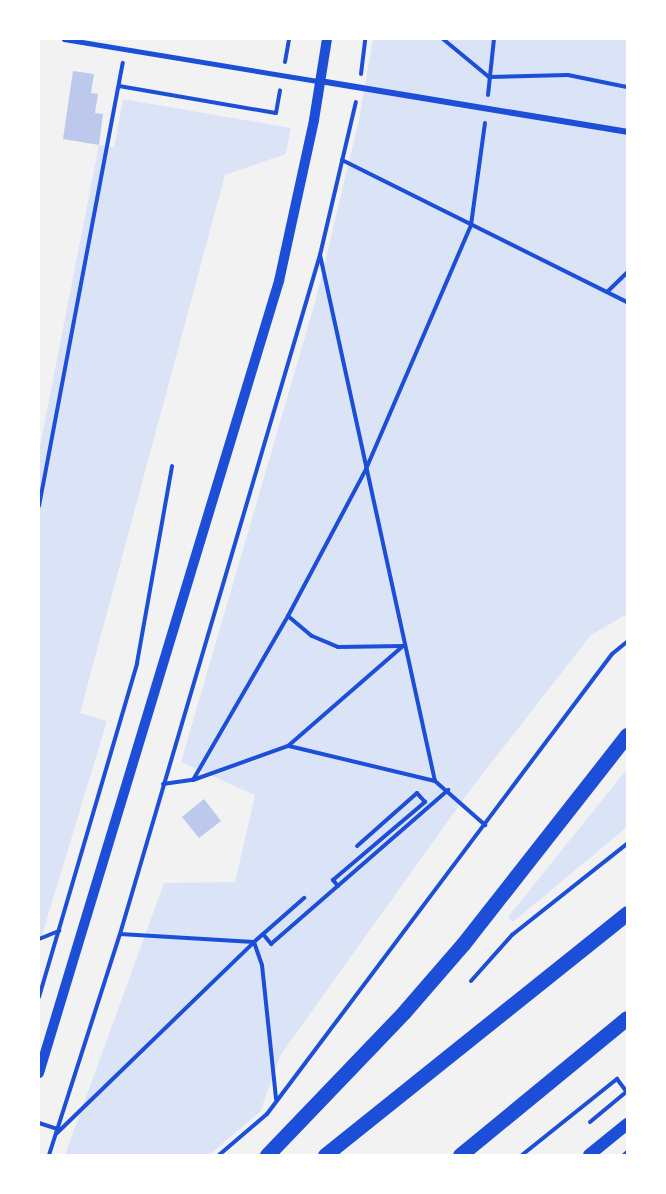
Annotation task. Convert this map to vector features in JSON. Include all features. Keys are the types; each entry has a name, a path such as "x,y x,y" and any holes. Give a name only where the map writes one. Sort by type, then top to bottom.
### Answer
{"main road":[{"path":"267,1155 404,1012 463,944 627,735"},
{"path":"326,1155 627,913"},
{"path":"460,1155 627,1018"},
{"path":"589,1155 627,1124"}],"street":[{"path":"39,1073 267,324 295,212 327,39"},
{"path":"320,81 627,132"}],"lane":[{"path":"64,39 126,47 320,81"}],"path":[{"path":"119,86 276,113 289,39"},
{"path":"49,1155 120,934 320,255 360,86 365,39"},
{"path":"443,39 489,77 568,75 627,87"},
{"path":"193,780 288,616 366,469 471,225 494,39"},
{"path":"39,506 126,47"},
{"path":"342,160 627,302"},
{"path":"320,255 403,646 435,781"},
{"path":"607,292 627,273"},
{"path":"39,997 137,663 172,466"},
{"path":"288,616 312,636 338,647 403,646"},
{"path":"219,1155 267,1114 612,654 627,642"},
{"path":"163,784 193,780 288,746 403,646"},
{"path":"288,746 435,781 448,790 485,825"},
{"path":"263,934 271,944 448,790"},
{"path":"339,886 333,880 425,802 417,793 357,846"},
{"path":"471,981 512,935 627,844"},
{"path":"55,1134 254,942 304,898"},
{"path":"39,939 60,930"},
{"path":"120,934 254,942"},
{"path":"254,942 262,965 276,1100"},
{"path":"522,1155 617,1079 627,1091 590,1122"},
{"path":"39,1123 57,1129"}],"shaded area":[{"path":"373,39 627,39 627,614 591,635 474,785 281,1054 260,1112 209,1155 65,1155 164,883 235,882 255,795 181,762 316,299 359,120"},
{"path":"123,99 291,128 286,154 225,175 80,713 107,721 39,945 39,451 99,145 114,147"},
{"path":"627,769 627,827 513,922 508,917"}],"building":[{"path":"73,71 94,74 91,93 98,94 95,113 103,114 99,145 63,139"},
{"path":"204,799 221,821 199,838 182,817"}]}
